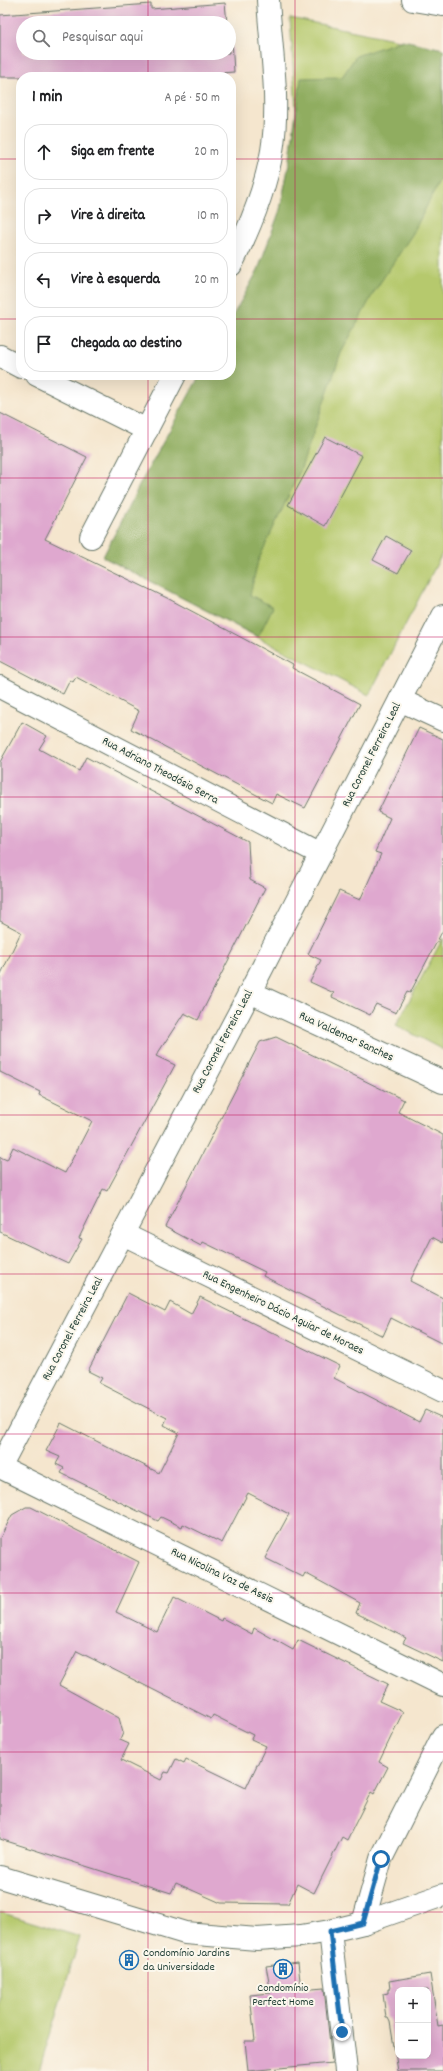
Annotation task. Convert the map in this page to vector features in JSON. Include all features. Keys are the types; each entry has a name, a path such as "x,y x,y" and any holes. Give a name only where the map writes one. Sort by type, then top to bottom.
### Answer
{"street":[{"path":"236,256 244,240 261,190 272,151 275,109 268,0"},
{"path":"413,0 443,5"},
{"path":"0,356 16,364"},
{"path":"47,380 147,430"},
{"path":"91,537 172,380"},
{"name":"Rua Coronel Ferreira Leal","path":"0,1467 250,992 443,616"},
{"name":"Rua Adriano Theodósio Serra","path":"0,687 321,854"},
{"path":"400,700 443,720"},
{"name":"Rua Valdemar Sanches","path":"250,992 443,1082"},
{"name":"Rua Engenheiro Dácio Aguiar de Moraes","path":"123,1234 443,1391"},
{"name":"Rua Nicolina Vaz de Assis","path":"0,1467 443,1685"},
{"path":"363,1923 381,1859 443,1736"},
{"path":"0,1877 185,1932 257,1939 301,1936 330,1931 363,1923 443,1895"},
{"path":"330,1931 346,2071"}],"green space":[{"path":"290,18 443,49 443,552 369,695 103,557 146,473 198,380 236,380 236,312 258,270 280,210 290,159 296,111"},
{"path":"403,40 443,49 443,174 413,233 374,292 341,353 300,471 258,561 250,595 273,607 258,637 103,557 140,484 197,380 236,380 236,310 258,270 280,210 290,159 301,78 342,77 356,56"},
{"path":"443,938 443,1050 396,1025"},
{"path":"0,1912 80,1937 39,2071 0,2071"}],"building":[{"path":"225,3 226,16 16,16 16,60 233,60 234,72 16,72 16,77 0,77 0,15 151,4 151,9"},
{"path":"0,413 87,457 45,539 167,598 293,665 292,668 360,704 305,808 276,794 272,803 131,729 139,711 76,677 73,682 70,680 63,694 0,661"},
{"path":"325,437 362,456 325,526 288,505"},
{"path":"386,536 411,550 398,573 373,560"},
{"path":"22,722 47,736 39,749 79,771 86,757 248,842 250,880 265,888 198,1020 184,1013 156,1056 175,1065 107,1191 103,1189 79,1238 82,1239 68,1264 0,1232 0,1157 7,1160 13,1147 65,1173 92,1121 39,1095 40,1092 0,1072 0,976 21,932 0,921 0,762"},
{"path":"419,728 443,739 443,930 410,993 407,992 396,1013 376,1004 370,1015 332,997 334,993 310,982 321,960 308,954 339,891 360,900 381,854 375,852 390,818 378,812"},
{"path":"276,1037 404,1100 398,1112 443,1135 443,1243 432,1237 410,1281 443,1298 443,1344 391,1318 383,1336 263,1276 265,1272 203,1242 201,1246 165,1227 260,1042"},
{"path":"128,1293 165,1312 170,1302 191,1314 200,1297 340,1366 334,1378 419,1422 425,1410 443,1418 443,1662 403,1643 406,1638 356,1613 360,1603 305,1573 303,1577 265,1558 289,1514 248,1493 222,1543 183,1524 182,1527 161,1517 158,1521 61,1473 64,1468 56,1464 60,1457 46,1451 61,1423 159,1473 179,1433 164,1425 167,1418 99,1383 102,1378 88,1371"},
{"path":"26,1507 31,1507 139,1562 116,1612 157,1632 174,1597 221,1621 222,1618 252,1634 254,1628 293,1650 298,1640 388,1684 379,1701 403,1712 379,1762 388,1767 374,1794 371,1792 347,1840 342,1837 314,1893 297,1884 288,1904 221,1903 176,1883 171,1893 0,1839 0,1538 12,1515","holes":["77,1651 211,1719 213,1715 253,1735 251,1739 266,1746 246,1788 186,1759 184,1763 176,1759 169,1773 165,1772 161,1780 121,1760 129,1744 120,1740 123,1733 119,1718 59,1685"]},
{"path":"298,1962 301,1990 324,1988 332,2063 248,2071 245,2041 255,2041 250,1995 271,1993 266,1966"},
{"path":"430,1974 438,2026 443,2025 443,2071 398,2071 396,2059 431,2059 431,1987 395,1987 395,2053 390,2022 388,2018 386,2018 383,1994 388,1993 388,1989 390,1989 389,1981"}],"place":[{"name":"Condomínio Jardins da Universidade","path":"129,1960"},
{"name":"Condomínio Perfect Home","path":"283,1969"}],"route":[{"path":"342,2032 330,1931 363,1923 381,1859"}]}
